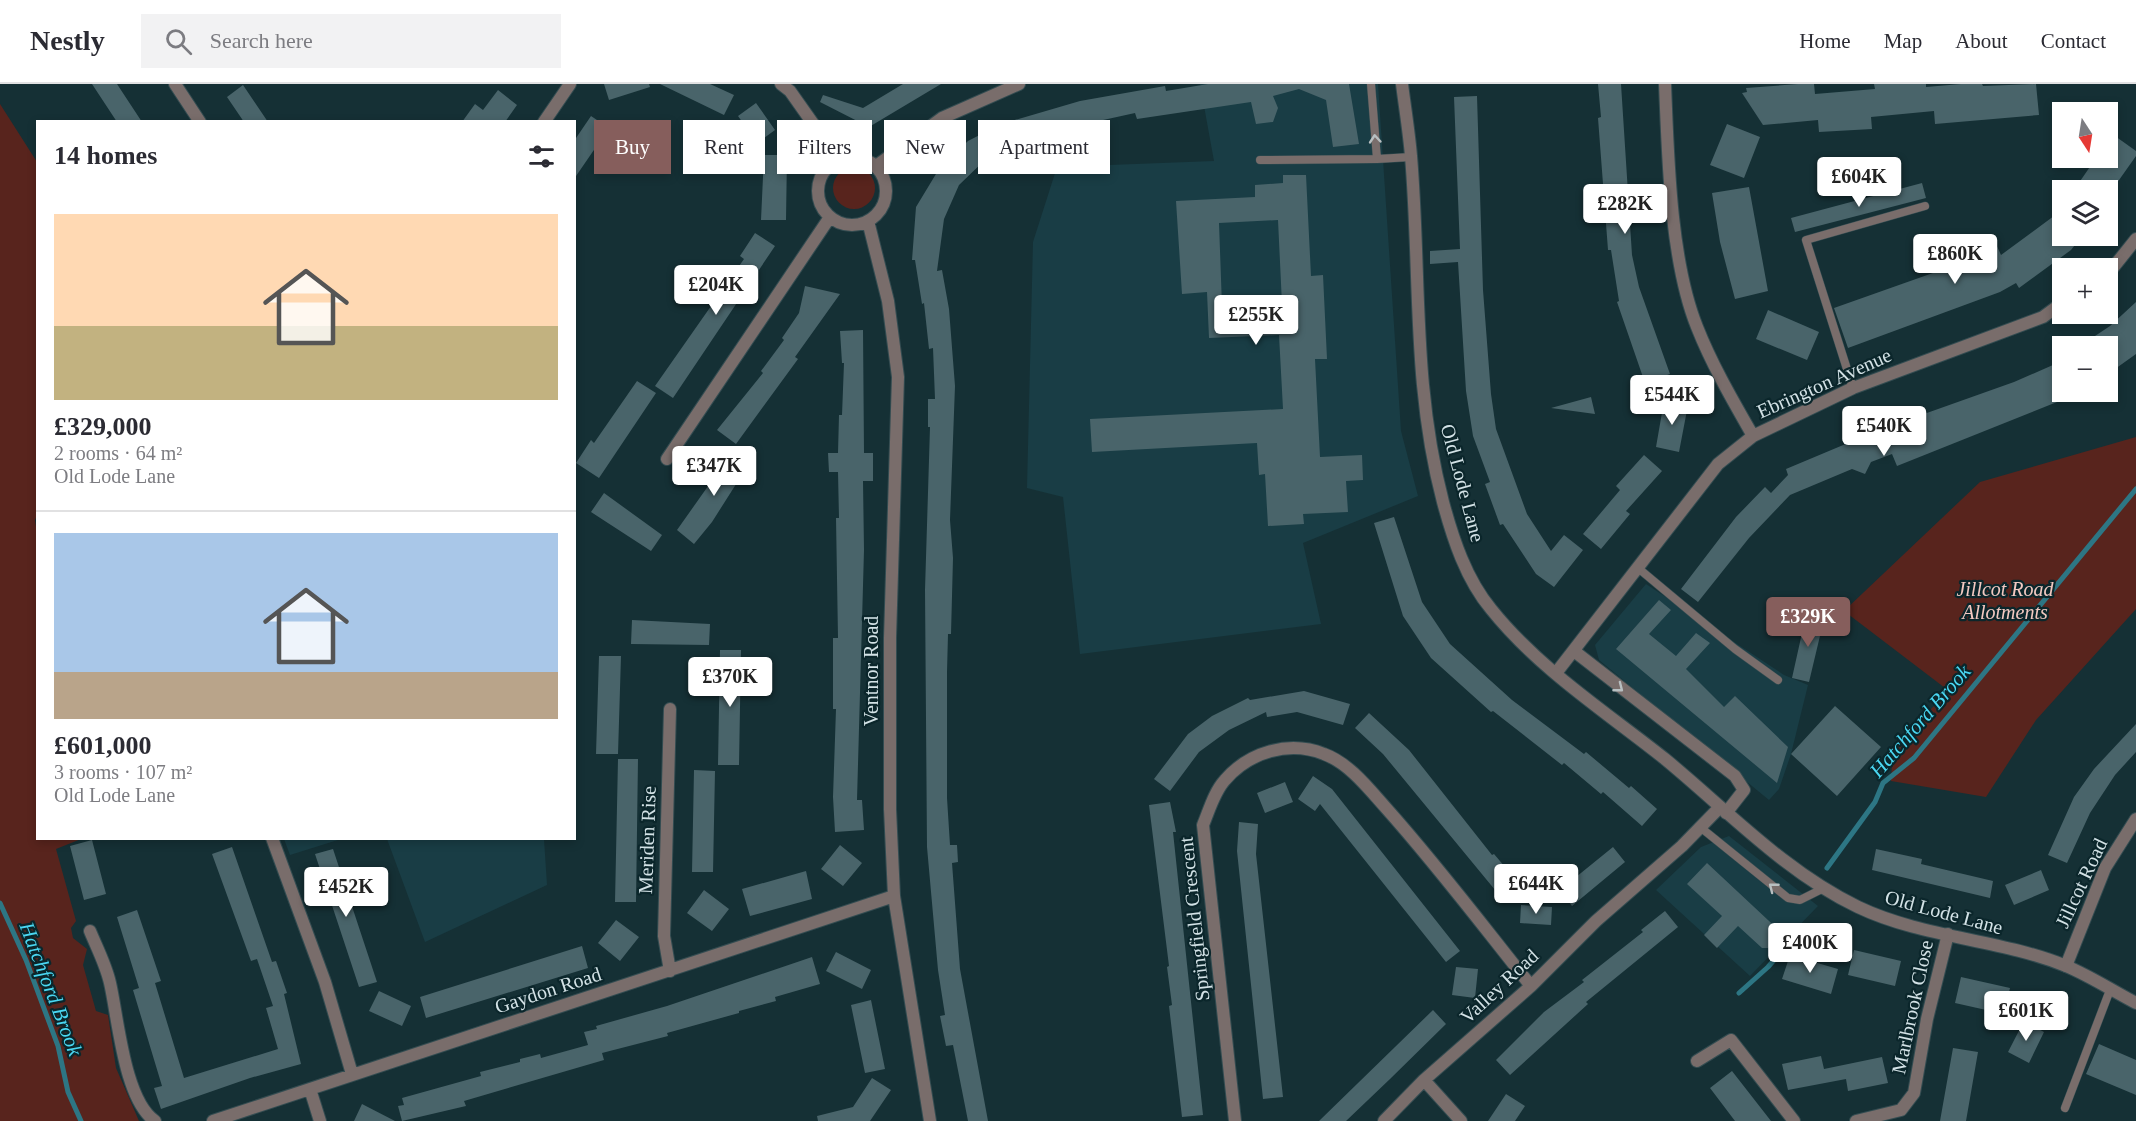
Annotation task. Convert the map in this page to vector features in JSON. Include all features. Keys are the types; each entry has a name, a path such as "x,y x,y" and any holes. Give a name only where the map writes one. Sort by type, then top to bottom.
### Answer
{"street":[{"path":"175,84 199,120"},
{"path":"545,120 570,84"},
{"path":"781,84 790,91 810,120"},
{"path":"876,166 942,118 1019,84"},
{"name":"Old Lode Lane","path":"1402,84 1411,157 1419,362 1433,463 1449,523 1469,573 1489,607 1556,673 1668,761 1723,810 1824,888 1885,919 2066,966 2136,1003"},
{"path":"1665,84 1668,152 1681,268 1689,303 1716,370 1753,436"},
{"path":"823,174 819,182 819,199 830,217 850,225 868,221 878,214 886,198 886,182 872,163"},
{"path":"667,459 830,217"},
{"name":"Ventnor Road","path":"868,221 888,301 898,377 890,638 890,809 894,896 930,1121"},
{"path":"2118,261 2136,239"},
{"name":"Ebrington Avenue","path":"1556,673 1718,464 1753,436 1853,388 2043,317 2052,310"},
{"path":"1574,651 1735,776 1744,790 1723,810"},
{"name":"Meriden Rise","path":"670,709 663,936 670,971"},
{"name":"Springfield Crescent","path":"1235,1121 1203,825 1224,781 1247,759 1273,750 1296,749 1324,754 1342,764 1364,783 1408,832 1531,986"},
{"name":"Valley Road","path":"1384,1121 1424,1080 1531,986 1596,921 1700,827 1723,810"},
{"name":"Jillcot Road","path":"2066,966 2105,868 2136,819"},
{"path":"273,840 325,982 352,1074"},
{"name":"Gaydon Road","path":"213,1121 894,896"},
{"path":"90,931 110,981 120,1043 134,1086 140,1102 155,1121"},
{"name":"Marlbrook Close","path":"1856,1121 1901,1110 1914,1093 1927,1019 1948,934"},
{"path":"1698,1061 1731,1040 1794,1121"},
{"path":"1424,1080 1461,1121"},
{"path":"310,1089 320,1121"}],"lane":[{"path":"1371,84 1377,159"},
{"path":"1260,160 1411,157"},
{"path":"1853,388 1806,240 1924,206"},
{"path":"1638,568 1736,649 1778,680"},
{"path":"1700,827 1788,898 1800,900 1824,888"},
{"path":"2065,1108 2110,990"}],"shaded area":[{"path":"1200,84 1378,84 1401,431 1418,496 1303,543 1321,624 1080,654 1063,497 1027,488 1033,242 1055,174 1110,174 1110,165 1214,161"},
{"path":"1646,584 1784,675 1808,685 1791,754 1779,789 1769,800 1599,660 1595,645"},
{"path":"1729,836 1818,906 1750,976 1656,890 1701,847"},
{"path":"285,840 338,840 290,855"},
{"path":"387,840 544,840 547,885 425,942"}],"green space":[{"path":"0,104 36,160 36,840 78,840 56,849 76,921 71,928 73,938 87,949 83,965 96,1011 108,1015 116,1068 139,1121 0,1121"},
{"path":"838,174 870,174 875,188 873,196 869,203 862,207 854,209 846,207 839,203 835,196 833,188"},
{"name":"Jillcot Road Allotments","path":"2136,437 2136,609 2036,720 1986,797 1891,781 1893,747 1949,691 1844,611 1980,482"}],"building":[{"path":"92,84 117,84 141,120 116,120"},
{"path":"604,84 649,84 650,87 609,100"},
{"path":"660,84 710,84 734,95 724,115"},
{"path":"903,84 941,84 872,125 872,120 855,120 820,102 823,95 863,108"},
{"path":"1208,84 1349,84 1359,144 1333,147 1326,100 1299,89 1273,96 1278,108 1273,122 1256,124 1251,102 1137,119 1135,113 1103,120 1015,120 1080,101 1165,86 1166,91"},
{"path":"1598,84 1621,84 1632,255 1639,287 1670,374 1645,383 1617,302 1619,301 1611,250 1608,250 1598,118 1601,117"},
{"path":"1814,84 1815,94 1875,89 1874,84 1926,84 1926,87 1961,84 1982,84 1983,86 2036,84 2039,115 1935,124 1934,111 1871,117 1872,129 1819,132 1818,120 1763,125 1742,93 1747,92 1746,88"},
{"path":"243,85 267,120 243,120 227,97"},
{"path":"498,90 517,105 506,120 463,120 475,104 483,110"},
{"path":"1477,96 1483,290 1496,429 1527,514 1551,551 1564,535 1583,550 1554,587 1536,574 1503,524 1500,525 1485,484 1490,482 1473,436 1466,391 1458,262 1430,264 1430,251 1460,249 1454,97"},
{"path":"756,103 775,130 765,137 765,120 741,120 738,116"},
{"path":"591,116 597,120 594,120 594,150 576,176 576,138"},
{"path":"1727,124 1760,137 1744,178 1710,165"},
{"path":"978,136 978,167 959,185 944,219 937,271 942,270 949,309 955,386 950,520 953,558 951,634 948,634 947,672 947,798 950,845 957,845 958,862 952,863 960,969 988,1121 968,1121 953,1045 946,1046 940,1016 945,1015 938,970 927,847 925,590 930,427 928,427 928,399 935,399 933,348 929,349 924,303 922,304 915,260 912,260 916,207 936,174 966,174 966,143"},
{"path":"2118,138 2136,151 2136,156 2118,182 2081,180 2089,168 2118,168"},
{"path":"765,155 777,155 777,174 787,174 786,220 761,220"},
{"path":"1283,175 1306,175 1311,276 1323,275 1327,359 1315,359 1320,457 1362,455 1363,480 1346,481 1348,512 1303,514 1304,524 1268,526 1265,474 1259,475 1257,443 1092,452 1090,419 1283,409 1279,335 1209,338 1207,292 1182,294 1176,201 1255,197 1255,185 1283,183","holes":["1278,220 1282,304 1222,306 1219,223"]},
{"path":"1922,183 1926,198 1795,232 1791,218"},
{"path":"1749,187 1768,291 1735,299 1720,242 1712,193"},
{"path":"2052,217 2052,246 2074,246 2060,258 2052,258 2052,264 2019,288 2016,283 2000,292 1848,348 1834,308 1947,268 1996,244 2001,255"},
{"path":"755,233 775,246 673,398 655,386 744,259 740,256"},
{"path":"805,286 840,294 795,357 798,359 736,444 717,430 763,373 761,371 784,340 782,338 799,313"},
{"path":"2136,302 2136,354 2118,367 2118,336 2095,336 2112,324 2118,324 2118,319"},
{"path":"1768,310 1819,332 1807,360 1756,339"},
{"path":"863,330 864,453 873,453 873,481 863,481 864,550 857,800 862,800 864,830 835,832 833,797 836,709 833,709 833,638 838,638 836,518 839,518 838,472 829,472 828,453 838,453 839,415 842,415 844,363 842,363 840,331"},
{"path":"2052,365 2052,402 2057,402 1897,466 1892,454 1871,462 1865,474 1852,469 1790,495 1749,538 1698,602 1681,589 1736,517 1765,487 1771,493 1788,475 1786,469 1879,430 2014,382"},
{"path":"637,381 656,393 599,478 576,463 591,440 594,443"},
{"path":"1591,397 1595,414 1551,408"},
{"path":"1664,401 1688,405 1679,452 1656,447"},
{"path":"735,448 752,459 712,522 694,544 677,530"},
{"path":"1644,455 1662,471 1626,511 1630,514 1601,549 1583,534 1620,490 1616,486"},
{"path":"604,493 662,535 651,551 591,512"},
{"path":"1394,517 1422,602 1450,644 1512,700 1584,754 1586,752 1657,809 1642,826 1603,792 1601,794 1564,763 1562,765 1493,711 1491,712 1431,658 1403,616 1374,523"},
{"path":"1659,600 1671,610 1649,634 1676,656 1696,633 1710,643 1686,669 1724,707 1735,696 1788,747 1777,783 1616,649"},
{"path":"1806,615 1824,619 1809,682 1792,678"},
{"path":"632,620 710,624 709,645 631,644"},
{"path":"720,650 741,650 739,765 718,765"},
{"path":"599,656 621,656 618,754 596,754"},
{"path":"1304,691 1350,704 1343,725 1297,712 1267,717 1266,712 1229,730 1199,752 1170,791 1154,779 1188,734 1212,716 1248,698 1250,700"},
{"path":"1835,706 1881,747 1837,796 1791,754"},
{"path":"1369,713 1409,750 1492,855 1494,854 1517,881 1500,896 1383,754 1355,728"},
{"path":"2136,724 2136,752 2115,775 2090,813 2067,863 2048,855 2074,797 2094,769"},
{"path":"618,759 638,759 636,902 615,902"},
{"path":"694,770 715,771 713,872 692,872"},
{"path":"1313,776 1332,789 1460,951 1446,962 1320,804 1315,811 1298,799"},
{"path":"1285,782 1293,802 1265,813 1257,793"},
{"path":"1170,802 1176,832 1173,832 1203,1115 1182,1117 1169,1006 1172,1005 1167,967 1169,966 1149,805"},
{"path":"1239,822 1258,824 1256,854 1283,1097 1263,1099 1237,851"},
{"path":"92,840 106,894 84,900 70,846"},
{"path":"840,845 862,863 843,886 821,869"},
{"path":"232,847 272,962 276,961 287,993 284,994 301,1064 250,1078 161,1109 154,1088 162,1086 133,990 139,988 117,917 137,910 161,981 155,983 184,1078 278,1049 266,1008 273,1006 257,959 251,961 212,854"},
{"path":"1613,847 1625,862 1572,906 1560,890"},
{"path":"333,849 377,982 359,987 315,854"},
{"path":"1876,849 1922,859 1921,864 1993,881 1990,898 1872,870"},
{"path":"1707,863 1782,933 1768,948 1762,948 1738,926 1717,948 1704,935 1722,916 1687,884"},
{"path":"2041,870 2049,890 2014,905 2005,885"},
{"path":"806,871 812,899 750,916 742,889"},
{"path":"704,890 729,909 712,931 687,913"},
{"path":"1521,905 1552,907 1551,925 1520,923"},
{"path":"1665,911 1678,927 1586,1002 1588,1004 1510,1075 1496,1060 1544,1012 1584,982 1582,980 1643,932 1641,930"},
{"path":"616,920 639,937 620,961 598,943"},
{"path":"582,946 588,968 426,1018 420,997"},
{"path":"1854,950 1901,961 1895,986 1848,975"},
{"path":"836,952 871,970 862,989 826,971"},
{"path":"1790,955 1838,969 1831,994 1782,979"},
{"path":"812,957 820,984 775,997 776,1001 739,1011 739,1013 667,1033 668,1036 602,1053 604,1060 464,1101 466,1106 402,1121 398,1106 404,1105 402,1098 481,1076 480,1072 520,1062 520,1059 540,1054 541,1058 588,1045 584,1032 597,1029 596,1026 667,1006"},
{"path":"1456,967 1478,969 1475,998 1452,995"},
{"path":"1961,977 2010,988 2004,1014 1955,1003"},
{"path":"379,991 411,1006 402,1026 369,1011"},
{"path":"871,1000 885,1069 865,1073 851,1005"},
{"path":"1433,1010 1446,1024 1390,1079 1346,1121 1319,1121"},
{"path":"2024,1021 2044,1032 2029,1063 2008,1052"},
{"path":"2099,1044 2136,1060 2136,1095 2086,1074"},
{"path":"1953,1048 1978,1052 1966,1121 1940,1121"},
{"path":"1821,1056 1824,1069 1882,1057 1888,1083 1848,1091 1846,1079 1788,1090 1782,1064"},
{"path":"1732,1071 1771,1121 1735,1121 1710,1088"},
{"path":"872,1078 891,1090 870,1121 818,1121 817,1116 853,1107"},
{"path":"1506,1094 1525,1106 1515,1121 1488,1121"},
{"path":"362,1104 395,1121 354,1121"}],"waterway":[{"name":"Hatchford Brook","path":"1827,868 1875,802 1883,783 1914,758 2136,489"},
{"name":"Hatchford Brook","path":"0,903 26,960 58,1046 68,1092 81,1121"},
{"name":"Hatchford Brook","path":"1739,993 1768,967 1804,926"}]}
